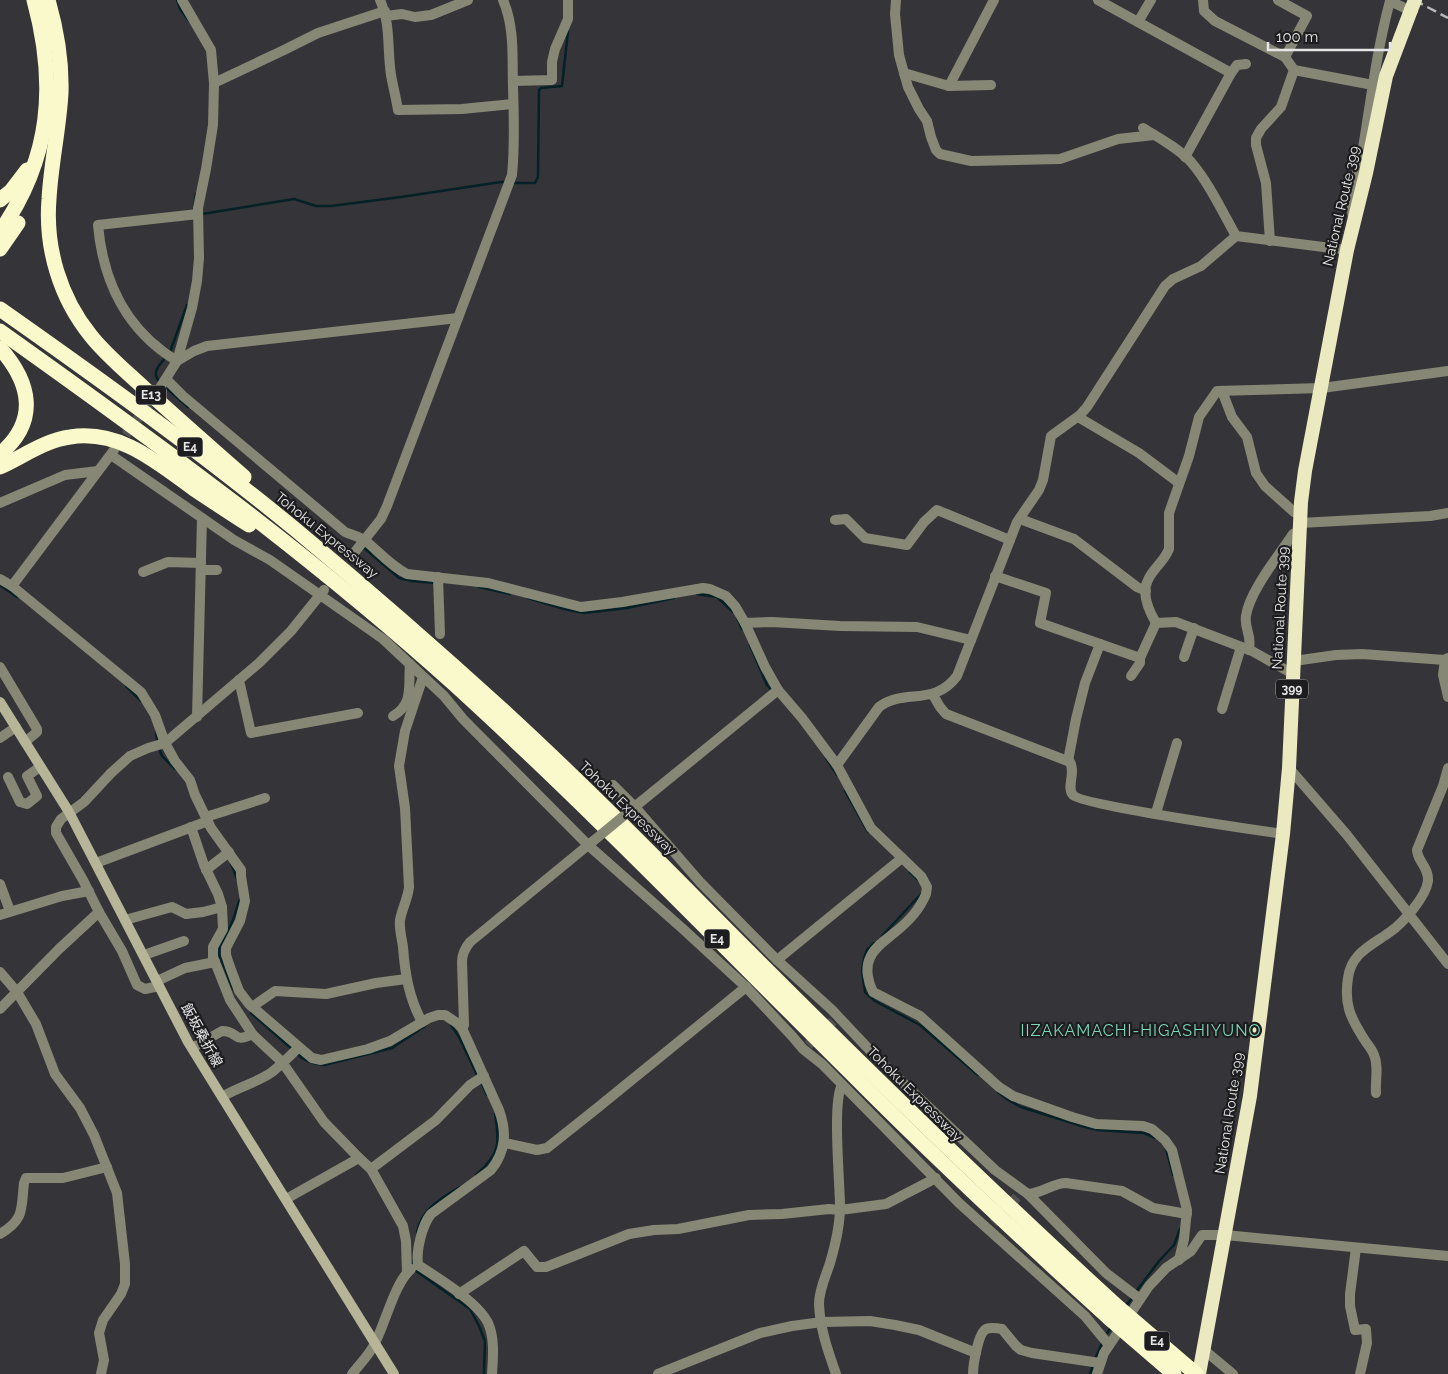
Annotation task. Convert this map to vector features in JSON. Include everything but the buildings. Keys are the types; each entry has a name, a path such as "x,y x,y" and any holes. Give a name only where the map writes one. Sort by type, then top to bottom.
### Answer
{"highway":[{"path":"0,232 26,188 41,138 47,100 47,61 42,28 34,0"},
{"name":"E13","path":"48,0 58,39 61,93 49,200 50,236 57,272 81,323 106,353 148,392 330,553 373,594"},
{"name":"National Route 399","path":"1197,1374 1250,1096 1283,834 1289,768 1300,522 1305,471 1347,250 1386,76 1413,7"},
{"path":"0,249 30,201 43,173 57,133"},
{"path":"0,200 11,191 26,172 41,138"},
{"name":"Tohoku Expressway","path":"0,309 209,462 296,530 373,594 510,716 670,872 1174,1374"},
{"name":"Tohoku Expressway","path":"0,331 141,431 365,606 443,675 570,794 933,1154 1114,1313 1197,1374"},
{"path":"0,348 17,369 26,395 26,410 24,422 18,434 10,446 0,454"},
{"path":"0,467 49,443 69,437 96,436 112,439 150,457 217,505 318,568"}],"main road":[{"name":"飯坂桑折線","path":"0,702 69,812 192,1048 394,1374"}],"street":[{"path":"182,0 212,50 214,83 213,125 195,214 199,258 192,308 170,357 162,385 183,396 346,532 360,546 407,574 439,582 488,583 581,607 696,589 710,589 726,596 735,606 745,623 775,692 802,718 837,765 871,828 899,860 925,881 926,894 908,920 879,945 869,958 868,978 873,992 920,1016 999,1086 1013,1096 1091,1123 1143,1126 1159,1134 1172,1150 1183,1214 1184,1239 1179,1260"},
{"path":"380,0 389,31 390,74 398,110 462,109 513,104"},
{"path":"214,83 318,32 385,14 402,14 414,17 431,16 468,0"},
{"path":"360,546 381,519 387,506 512,175 514,155 513,40 510,21 502,0"},
{"path":"513,81 552,80 552,62 555,49 568,19 568,0"},
{"path":"896,0 895,14 899,55 904,73 908,87 927,121 936,150 940,154 972,161 1060,159 1118,139 1154,135"},
{"path":"949,86 994,0"},
{"path":"1098,0 1231,73"},
{"path":"1138,22 1151,0"},
{"path":"1203,0 1204,11 1215,22 1285,57 1294,70 1373,85"},
{"path":"1278,0 1307,16 1285,57"},
{"path":"1354,223 1350,205 1390,1 1413,7"},
{"path":"1185,157 1231,73 1238,64 1246,64"},
{"path":"1270,240 1266,183 1256,145 1256,138 1261,129 1281,107 1294,70"},
{"path":"904,73 949,86 991,85"},
{"path":"1143,128 1190,161 1236,236"},
{"path":"195,214 98,226 99,244 105,270 118,301 152,344 170,357 218,344 458,318"},
{"path":"837,765 879,707 887,702 933,695 947,687 957,676 1010,540 1043,480 1051,436 1078,417 1088,407 1166,286 1173,279 1201,266 1236,236 1347,250"},
{"path":"1156,623 1150,613 1146,591 1147,581 1166,557 1169,549 1169,513 1189,456 1199,417 1217,392 1322,388 1448,372"},
{"path":"1222,391 1232,417 1246,437 1256,473 1265,486 1294,512 1300,522"},
{"path":"1078,417 1139,453 1179,483"},
{"path":"12,586 113,453 234,540 322,593 376,634 424,677 590,843 746,987 792,1036 936,1178 1085,1316 1106,1341"},
{"path":"0,503 64,474 98,471"},
{"path":"835,520 846,520 865,538 907,545 924,522 938,510 1010,540"},
{"path":"1300,522 1430,516 1448,513"},
{"path":"196,717 202,518"},
{"path":"1020,519 1074,540 1137,587 1146,591"},
{"path":"1222,709 1245,648 1251,640 1245,623 1249,604 1254,593 1300,522"},
{"path":"143,572 168,562 218,570"},
{"path":"995,576 1046,593 1040,623 1140,658"},
{"path":"0,579 12,586 141,692 155,715 160,745 190,780 202,822 206,870 222,907 223,929 213,947 239,991 252,1007 295,1051 317,1059 340,1057 390,1041 422,1022 438,1015 444,1015 457,1022 462,1028 480,1078 501,1115 505,1143 497,1162 491,1170 431,1214 426,1220 413,1269 395,1294 375,1344 352,1374"},
{"path":"439,582 440,634"},
{"path":"202,822 226,854 242,870 241,876 245,900 240,921 226,948 219,956 185,968 145,989 137,985 122,951 56,832 58,822 84,802 130,756 160,745 239,680 291,631 322,593"},
{"path":"745,623 772,622 840,626 917,627 971,640"},
{"path":"1156,623 1176,622 1294,667 1336,655 1362,654 1446,659 1443,675 1448,697"},
{"path":"1132,676 1140,662 1140,658 1156,623"},
{"path":"1184,656 1194,628"},
{"path":"1068,761 1085,683 1100,644"},
{"path":"393,716 402,711 408,701 410,664"},
{"path":"0,667 38,729 25,742"},
{"path":"422,1022 415,1009 406,979 400,923 409,887 409,858 399,766 405,731 424,677"},
{"path":"239,680 251,733 358,713"},
{"path":"462,1028 464,1024 462,955 466,947 775,692"},
{"path":"933,695 942,710 953,717 1068,761 1073,767 1070,790 1074,796 1098,803 1283,834"},
{"path":"0,738 16,728"},
{"path":"1156,813 1177,743"},
{"path":"8,777 20,802 26,804 37,796 27,776 40,767"},
{"path":"1289,768 1347,835 1448,964"},
{"path":"1376,1093 1374,1055 1348,1012 1348,975 1356,956 1366,947 1392,931 1425,892 1428,874 1417,855 1417,850 1443,786 1448,768"},
{"path":"612,785 700,882 880,1061 1094,1261 1136,1296"},
{"path":"96,863 265,798"},
{"path":"206,870 226,854"},
{"path":"777,960 899,860"},
{"path":"0,884 5,913 62,896 89,891"},
{"path":"125,920 172,907 186,914 222,907"},
{"path":"0,1009 59,949 99,912"},
{"path":"144,955 184,941"},
{"path":"219,956 230,1000 252,1034 282,1062 324,1122 371,1169 403,1226 413,1269 459,1294 476,1307 488,1323 492,1340 492,1374"},
{"path":"0,972 17,992 41,1032 55,1074 80,1108 94,1135 116,1193 120,1211 125,1276 123,1289 103,1320 99,1333 104,1360 101,1374"},
{"path":"252,1007 275,992 326,994 376,983 406,979"},
{"path":"505,1143 537,1150 547,1148 746,987"},
{"path":"192,1048 222,1031 228,1031 243,1039 252,1034"},
{"path":"222,1097 234,1089 256,1081 272,1072 295,1051"},
{"path":"371,1169 436,1120 480,1078"},
{"path":"836,1374 826,1346 819,1301 835,1241 840,1210 838,1090 842,1085"},
{"path":"286,1199 359,1158"},
{"path":"0,1234 20,1217 26,1178 63,1178 107,1166"},
{"path":"459,1294 524,1251 537,1268 546,1267 629,1234 678,1229 749,1215 829,1209 840,1210 886,1204 936,1178"},
{"path":"1022,1194 1037,1194 1059,1183 1122,1191 1153,1208 1183,1214"},
{"path":"1097,1374 1096,1362 1106,1341 1136,1296 1149,1286 1166,1268 1191,1251 1202,1235 1225,1235 1448,1256"},
{"path":"1356,1248 1350,1306 1354,1330 1366,1329 1366,1343 1360,1374"},
{"path":"658,1374 760,1333 822,1322 870,1321 911,1328 976,1353"},
{"path":"973,1374 976,1353 984,1330 987,1328 998,1328 1006,1333 1021,1350 1096,1362"},
{"path":"1203,1349 1233,1374"}],"waterway":[{"path":"177,0 180,9 190,22"},
{"path":"512,183 535,183 538,177 539,90 541,88 562,86 568,31"},
{"path":"202,214 294,199 316,206 331,206 507,182"},
{"path":"194,206 196,194"},
{"path":"170,352 187,305"},
{"path":"160,382 157,379 156,372 167,356"},
{"path":"164,386 188,407"},
{"path":"362,546 399,578 436,583"},
{"path":"0,585 17,597"},
{"path":"479,587 510,594"},
{"path":"697,594 717,597 733,612"},
{"path":"528,598 584,613 627,608 674,598"},
{"path":"737,618 742,629"},
{"path":"750,645 767,685 773,692"},
{"path":"126,686 141,701"},
{"path":"156,731 157,742"},
{"path":"159,748 162,756 175,769"},
{"path":"826,758 837,775"},
{"path":"845,791 868,832"},
{"path":"231,863 237,879"},
{"path":"910,872 920,882"},
{"path":"882,936 921,894"},
{"path":"233,989 219,950 233,920 240,899"},
{"path":"874,943 867,950 864,958 862,971 865,992 875,1001 920,1025 978,1075"},
{"path":"251,1013 292,1049"},
{"path":"451,1025 459,1037 478,1077"},
{"path":"296,1053 309,1062 324,1065 392,1048 425,1026"},
{"path":"481,1082 487,1095"},
{"path":"998,1092 1021,1107 1085,1127 1098,1130 1144,1133 1155,1138"},
{"path":"476,1175 490,1161 496,1148 498,1133 495,1114"},
{"path":"1166,1149 1173,1175"},
{"path":"417,1232 423,1217 433,1205 460,1187"},
{"path":"1135,1293 1159,1261 1174,1245 1180,1229"},
{"path":"413,1260 412,1268 470,1309 485,1341 484,1374"},
{"path":"1125,1307 1132,1298"},
{"path":"1105,1336 1112,1326"},
{"path":"1095,1359 1103,1341"},
{"path":"1090,1374 1093,1364"}],"tunnel":[{"path":"117,447 157,392"},
{"path":"339,572 354,553"},
{"path":"808,1045 833,1021"},
{"path":"993,1223 1017,1197"}],"railway":[{"path":"1414,0 1448,18"}],"district":[{"name":"IIZAKAMACHI-HIGASHIYUNO","path":"1141,1030"}]}
